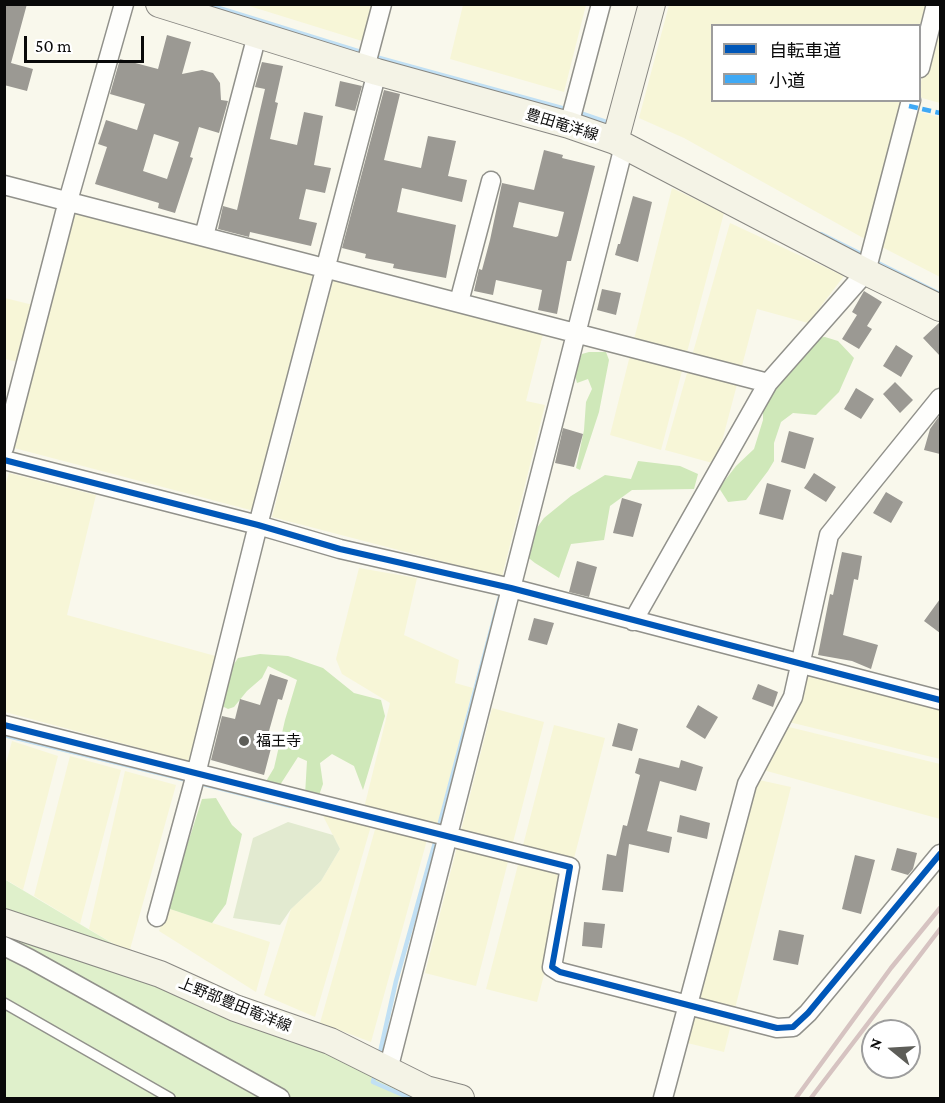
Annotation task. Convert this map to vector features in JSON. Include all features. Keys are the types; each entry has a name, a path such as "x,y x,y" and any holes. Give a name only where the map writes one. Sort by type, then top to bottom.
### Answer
{"main road":[{"name":"豊田竜洋線","path":"159,4 371,70 569,125 619,143 866,272 940,308"},
{"path":"619,143 652,4"},
{"name":"上野部豊田竜洋線","path":"4,922 160,974 235,1008 330,1041 426,1089 461,1098"}],"street":[{"path":"4,448 68,201 124,4"},
{"path":"157,916 327,268 371,70 382,4"},
{"path":"569,125 601,4"},
{"path":"921,64 936,4"},
{"path":"204,236 257,35"},
{"path":"633,621 768,383 866,272 910,102"},
{"path":"388,1070 576,333 619,143"},
{"path":"459,302 491,181"},
{"path":"4,185 768,383"},
{"path":"663,1098 747,784 793,697 829,535 940,398"},
{"path":"4,460 258,525 340,549 511,588 940,700"},
{"path":"4,725 570,867 552,967 560,972 777,1028 793,1027 808,1013 940,854"},
{"path":"4,946 280,1098"}],"lane":[{"path":"4,1003 170,1098"}],"green space":[{"path":"246,5 375,5 366,38 362,41"},
{"path":"463,5 586,5 564,92 450,59"},
{"path":"669,5 932,5 921,44 921,24 711,24 711,102 904,102 865,239 684,138 639,118"},
{"path":"940,8 940,103 922,98 921,82"},
{"path":"915,111 940,117 940,277 880,246"},
{"path":"672,188 724,213 661,450 610,435"},
{"path":"74,209 315,273 254,511 14,448"},
{"path":"730,223 844,276 808,323 757,309 716,464 665,450"},
{"path":"334,277 543,334 526,401 545,405 502,577 272,517"},
{"path":"5,298 37,306 22,363 5,359"},
{"path":"825,337 838,341 854,358 839,392 816,415 793,413 781,422 774,443 774,461 768,471 746,500 728,502 719,488 736,466 754,449 763,420 763,409 772,388 806,339"},
{"path":"606,352 609,360 599,412 580,470 576,468 584,430 586,402 592,389 588,379 577,383 574,372 582,354"},
{"path":"638,461 680,466 698,474 694,489 632,490 610,506 604,540 571,544 559,578 520,551 544,518 571,496 605,475 631,479"},
{"path":"9,473 96,495 67,615 219,657 192,762 5,712 4,489"},
{"path":"359,568 417,578 404,635 459,660 455,683 473,688 437,827 364,808 390,703 342,674 336,659"},
{"path":"260,654 288,656 323,668 354,693 381,700 385,716 363,790 354,766 332,754 320,763 323,784 318,798 305,795 307,761 298,757 280,785 265,783 274,768 297,680 268,666 262,678 234,707 228,709 222,706 228,673 238,658"},
{"path":"802,671 940,705 940,759 789,722"},
{"path":"492,708 544,722 476,986 425,973"},
{"path":"554,725 605,738 537,1002 486,989"},
{"path":"789,727 940,764 940,819 756,768"},
{"path":"12,741 58,756 23,890 5,879 5,767"},
{"path":"70,756 121,770 80,924 34,896"},
{"path":"125,771 176,785 129,953 89,929"},
{"path":"750,778 791,787 724,1052 675,1040"},
{"path":"216,798 232,825 242,834 226,904 212,923 167,908 202,799"},
{"path":"321,812 371,826 315,1017 264,995 291,909 321,881 340,849"},
{"path":"288,822 333,835 340,849 321,881 291,909 280,925 233,918 253,838"},
{"path":"376,826 427,840 371,1042 320,1023"},
{"path":"4,879 174,980 461,1098 5,1098"},
{"path":"167,908 270,942 256,992 159,931"}],"building":[{"path":"4,4 27,4 11,63 33,69 27,91 4,85"},
{"path":"167,35 191,42 182,74 202,70 213,73 220,83 221,100 228,101 219,133 199,127 190,157 193,158 175,213 158,208 159,203 95,184 107,147 98,144 106,120 137,130 145,104 110,94 120,59 158,69","holes":["154,134 179,142 167,179 143,171"]},
{"path":"262,62 283,66 270,139 297,145 304,112 323,116 314,165 331,168 325,193 306,189 299,219 317,223 311,246 250,232 249,237 218,229 223,206 237,210 265,89 255,87"},
{"path":"340,81 362,86 355,111 335,106"},
{"path":"384,90 400,94 384,160 421,168 428,136 456,141 448,176 467,180 462,202 402,188 397,212 456,225 446,278 393,268 394,264 365,258 366,254 342,248"},
{"path":"544,150 563,155 562,158 595,166 571,261 567,261 557,314 538,310 542,290 496,280 493,295 474,291 479,269 482,270 490,240 502,183 534,190","holes":["519,202 564,212 556,237 513,227"]},
{"path":"633,196 652,202 638,262 615,255"},
{"path":"602,289 621,293 616,315 597,310"},
{"path":"864,291 882,302 867,326 872,329 859,349 842,339 857,315 852,312"},
{"path":"940,323 940,356 923,338"},
{"path":"896,345 913,356 901,377 883,366"},
{"path":"895,382 913,400 900,413 883,394"},
{"path":"856,388 874,399 861,419 844,409"},
{"path":"940,415 940,454 924,450 930,429"},
{"path":"563,428 583,434 574,467 555,463"},
{"path":"789,431 814,438 805,469 781,462"},
{"path":"814,473 836,487 826,502 804,488"},
{"path":"767,483 791,490 783,520 759,514"},
{"path":"886,492 903,502 891,523 873,513"},
{"path":"622,498 642,504 633,537 613,533"},
{"path":"842,552 862,556 858,580 854,579 843,635 878,645 871,669 852,661 818,655 830,594 833,595"},
{"path":"577,561 597,567 589,597 569,592"},
{"path":"940,599 940,633 924,621"},
{"path":"534,618 554,623 547,645 528,640"},
{"name":"福王寺","path":"270,674 288,680 282,700 278,699 269,731 275,733 264,775 211,760 222,716 235,719 240,699 260,705"},
{"path":"758,684 778,692 773,707 752,699"},
{"path":"698,705 718,717 705,739 686,727"},
{"path":"618,723 638,729 632,751 612,746"},
{"path":"639,758 679,768 681,760 703,767 696,791 660,781 647,831 672,837 669,853 629,844 623,892 602,890 607,854 616,856 623,825 627,826 640,775 635,773"},
{"path":"680,815 710,823 707,839 677,832"},
{"path":"897,848 917,853 913,869 908,875 891,870"},
{"path":"855,855 875,860 861,914 842,909"},
{"path":"584,922 605,924 602,948 582,946"},
{"path":"779,930 804,935 798,965 773,960"}],"waterway":[{"path":"206,4 364,53"},
{"path":"372,56 569,110"},
{"path":"577,112 612,124"},
{"path":"821,234 867,257"},
{"path":"874,261 940,294"},
{"path":"438,830 502,589"},
{"path":"4,735 191,781"},
{"path":"199,783 290,806"},
{"path":"379,1057 396,981 436,839"},
{"path":"375,1074 373,1082 410,1098"}],"railway":[{"path":"796,1098 891,968 940,908"},
{"path":"811,1098 940,929"}],"marked path":[{"path":"909,106 940,113"}],"cycle path":[{"path":"4,460 258,525 340,549 511,588 940,700"},
{"path":"4,725 570,867 552,967 560,972 777,1028 793,1027 808,1013 940,854"}],"place":[{"name":"福王寺","path":"244,741"}]}
